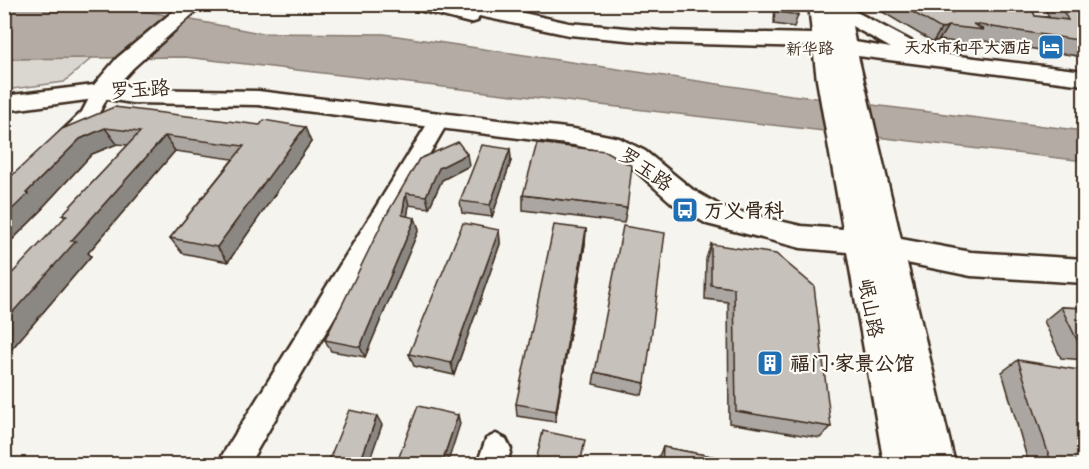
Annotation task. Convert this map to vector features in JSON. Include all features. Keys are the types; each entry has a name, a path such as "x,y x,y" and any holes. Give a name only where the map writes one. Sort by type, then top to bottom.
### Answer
{"main road":[{"name":"新华路","path":"418,4 473,17 564,32 664,43 831,46"},
{"name":"新华路","path":"453,4 569,29 661,37 831,46"},
{"path":"819,4 831,46 854,84 869,154 874,245"},
{"path":"831,46 839,8 924,57"},
{"path":"4,104 101,91 117,62 181,10"},
{"path":"831,46 1084,78"},
{"name":"岷山路","path":"831,46 828,80 842,151 874,245 936,465"},
{"name":"罗玉路","path":"101,91 136,87 194,86 264,91 613,133 640,144 680,183 714,204 819,229 874,245"},
{"name":"罗玉路","path":"101,91 132,96 258,98 574,137 610,144 636,157 683,197 717,217 801,237 874,245 971,264 1084,272"},
{"name":"岷山路","path":"874,245 902,465"}],"street":[{"path":"48,157 90,115 101,91"},
{"path":"233,465 438,122"}],"shaded area":[{"path":"5,5 113,5 260,33 384,34 791,95 1084,131 1084,161 185,57 5,59"},
{"path":"93,57 64,82 5,90 5,59"}],"building":[{"path":"778,4 799,4 798,15 778,12"},
{"path":"899,4 938,4 952,12 949,4 1030,4 1035,16 1068,20 1059,4 1084,4 1084,41 973,24 984,30 948,26 941,29"},
{"path":"114,107 260,125 264,120 305,127 217,247 170,238 244,146 165,136 71,241 76,241 4,322 4,282 67,215 62,215 140,132 105,128 80,139 4,217 4,183 62,129"},
{"path":"458,142 467,154 439,168 426,196 406,193 402,215 415,218 360,347 325,340 384,219 419,159"},
{"path":"537,143 605,151 632,166 627,208 523,195"},
{"path":"482,145 510,149 490,205 460,201"},
{"path":"463,223 499,230 451,363 409,354"},
{"path":"554,225 586,229 556,411 516,404"},
{"path":"623,226 665,233 645,383 595,372"},
{"name":"福门·家景公馆","path":"711,244 776,254 814,286 831,427 736,411 734,288 711,285"},
{"path":"1061,307 1084,308 1084,346 1080,346"},
{"path":"1018,360 1084,371 1084,465 1052,465"},
{"path":"418,406 458,415 441,465 396,465"},
{"path":"349,410 377,416 359,465 327,465"},
{"path":"543,431 585,440 580,465 535,465"},
{"path":"663,447 759,465 662,465"}],"place":[{"name":"天水市和平大酒店","path":"1051,47"},
{"name":"万义骨科","path":"685,210"},
{"name":"福门·家景公馆","path":"770,363"}]}
